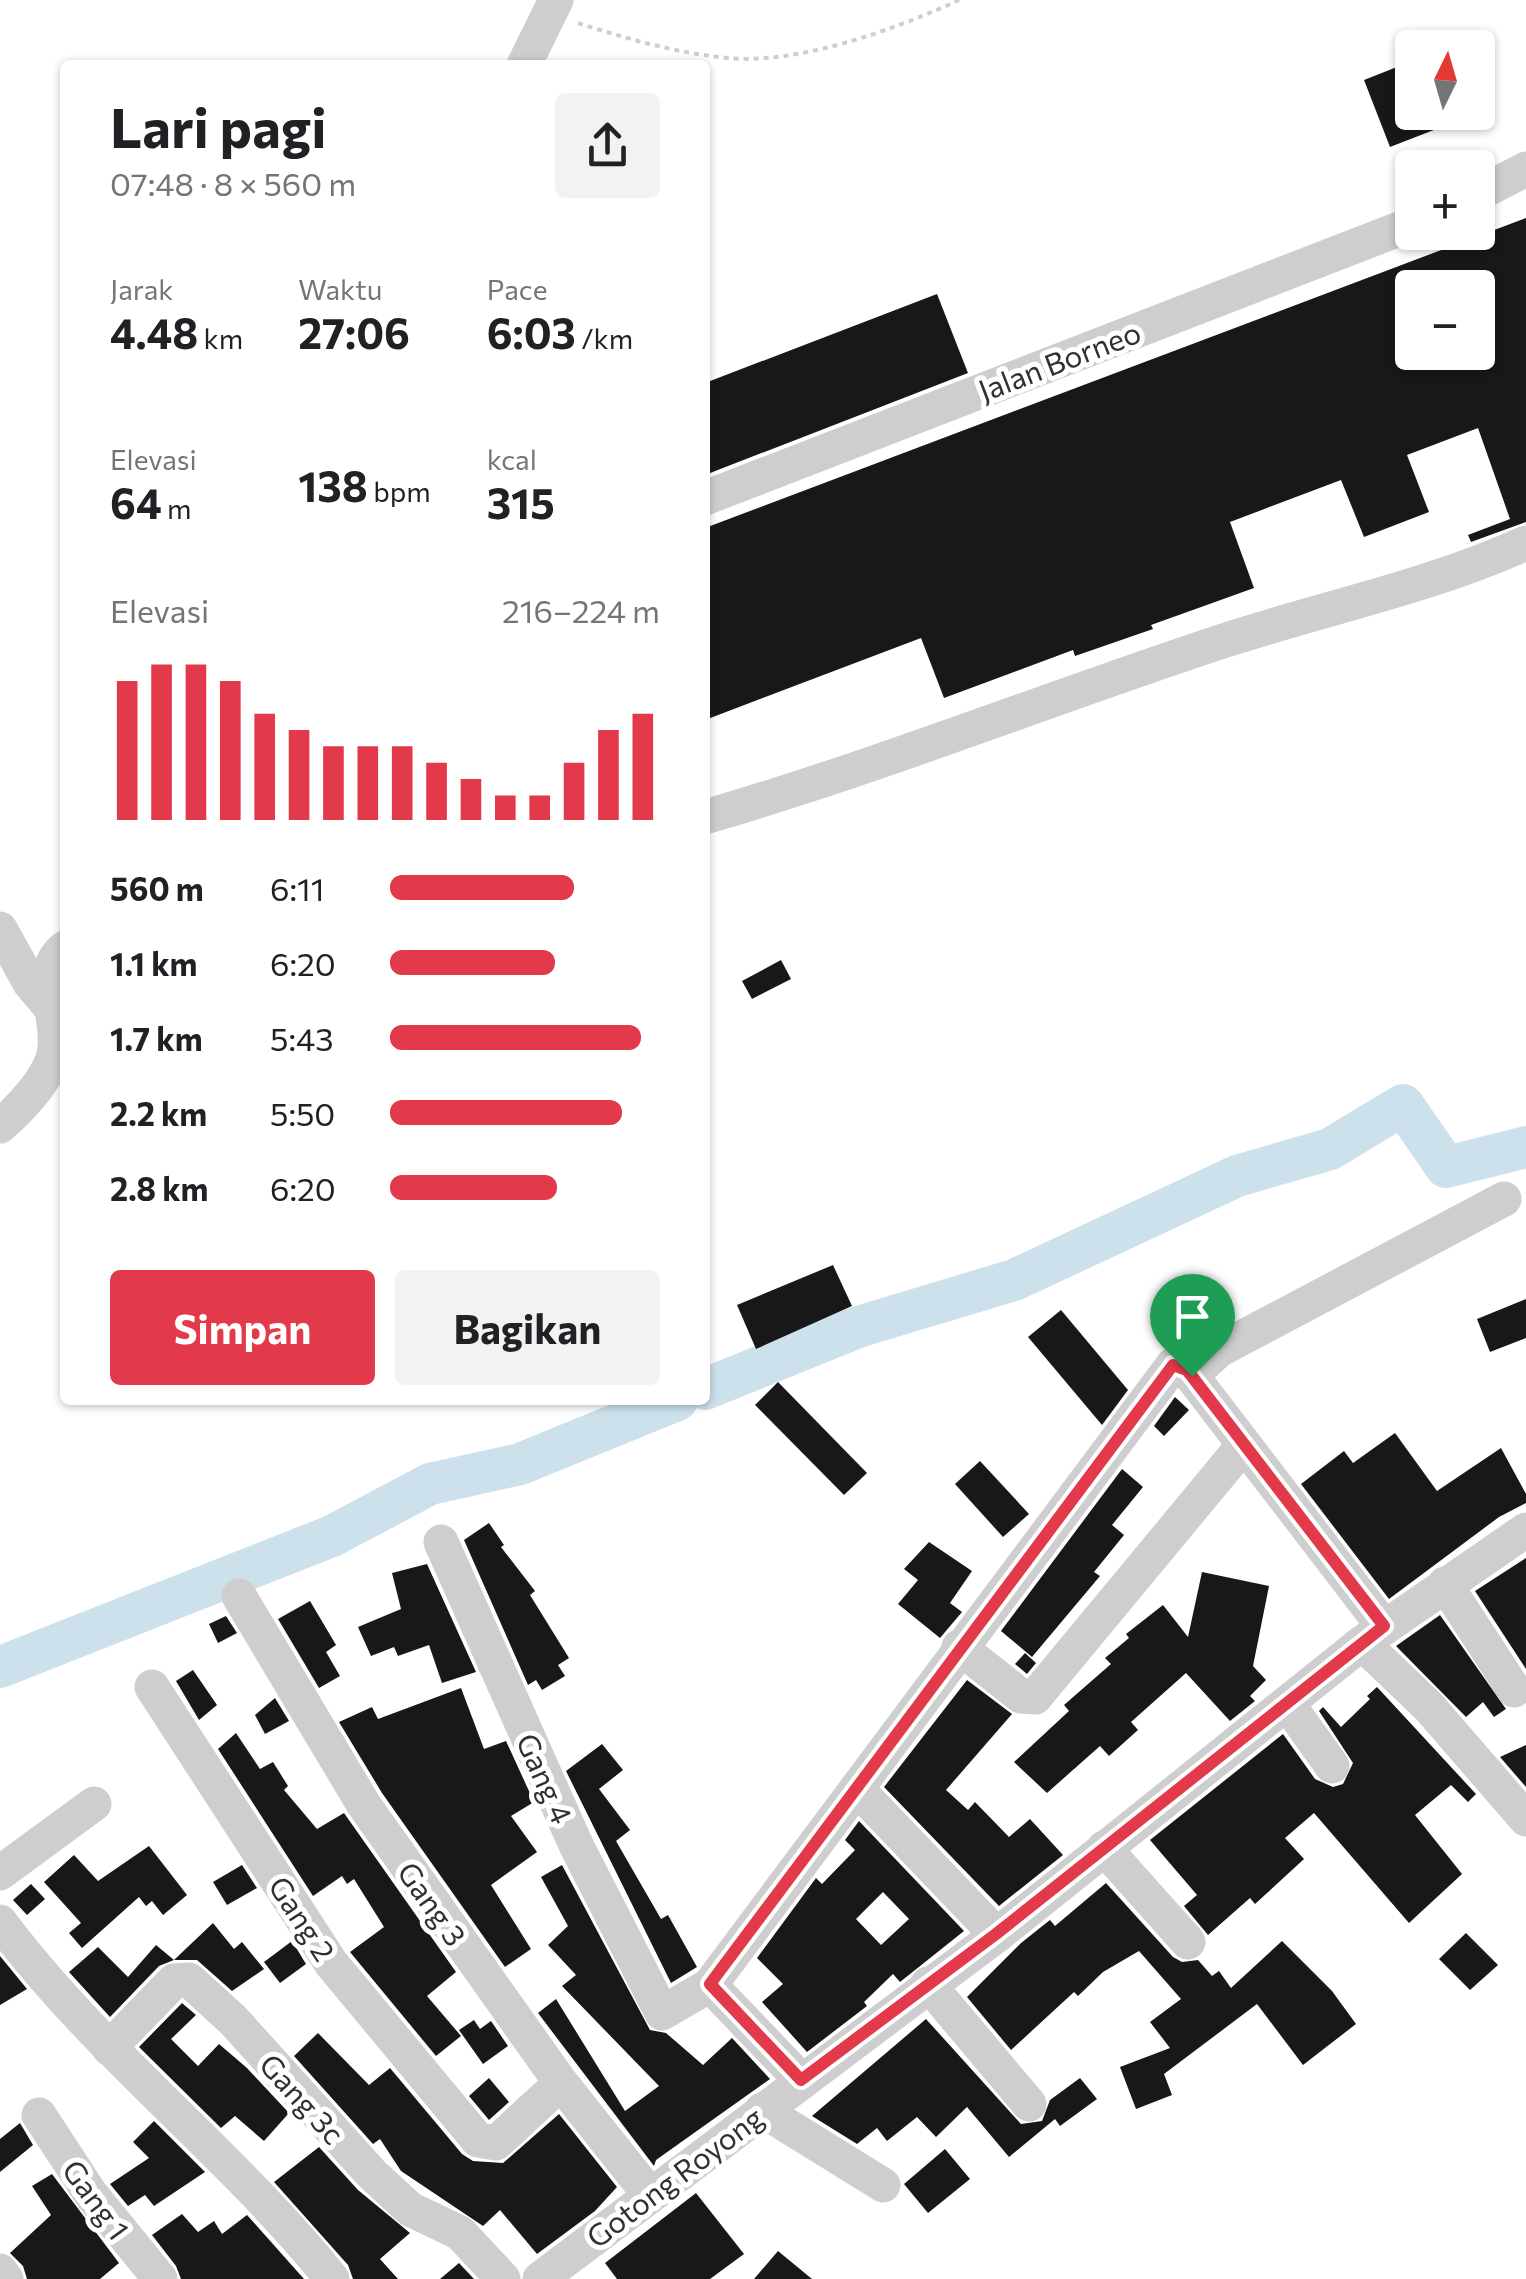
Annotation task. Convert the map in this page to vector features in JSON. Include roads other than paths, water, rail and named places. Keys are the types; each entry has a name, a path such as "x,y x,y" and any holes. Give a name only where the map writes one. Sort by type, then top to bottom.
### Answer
{"street":[{"path":"526,60 552,7"},
{"path":"1495,185 1526,169"},
{"name":"Jalan Borneo","path":"710,496 1395,231"},
{"path":"710,815 934,744 1223,641 1478,565 1526,543"},
{"path":"0,929 30,983 52,1008"},
{"path":"0,1126 57,1072 52,1008 54,960 60,953"},
{"path":"1192,1376 1219,1350 1504,1199"},
{"path":"801,2080 710,1984 859,1791 959,1647 1169,1368 1183,1367 1192,1376 1373,1635 1526,1819"},
{"path":"959,1647 1021,1696 1036,1698 1243,1446"},
{"name":"Gotong Royong","path":"551,2275 650,2195 996,1934 1373,1635 1526,1530"},
{"name":"Gang 4","path":"441,1542 577,1847 658,2010 670,2012 710,1984"},
{"path":"1445,1584 1514,1690"},
{"name":"Gang 3","path":"240,1596 364,1805 561,2084 650,2195"},
{"name":"Gang 2","path":"152,1687 331,1963 482,2144 496,2144 561,2084"},
{"path":"1286,1702 1332,1766"},
{"path":"859,1791 996,1934"},
{"path":"0,1873 94,1804"},
{"path":"1104,1848 1188,1942"},
{"path":"0,1922 109,2048 264,2198 332,2279"},
{"name":"Gang 3c","path":"109,2048 174,1982 189,1980 233,2020 372,2174 410,2210 460,2233 503,2279"},
{"path":"928,1984 1028,2104"},
{"path":"762,2110 883,2185"},
{"name":"Gang 1","path":"38,2115 90,2193 160,2279"}],"waterway":[{"path":"710,1387 858,1327 1014,1280 1237,1176 1330,1149 1403,1105 1446,1167 1526,1147"},
{"path":"0,1667 332,1536 430,1484 520,1464 665,1405"}]}
